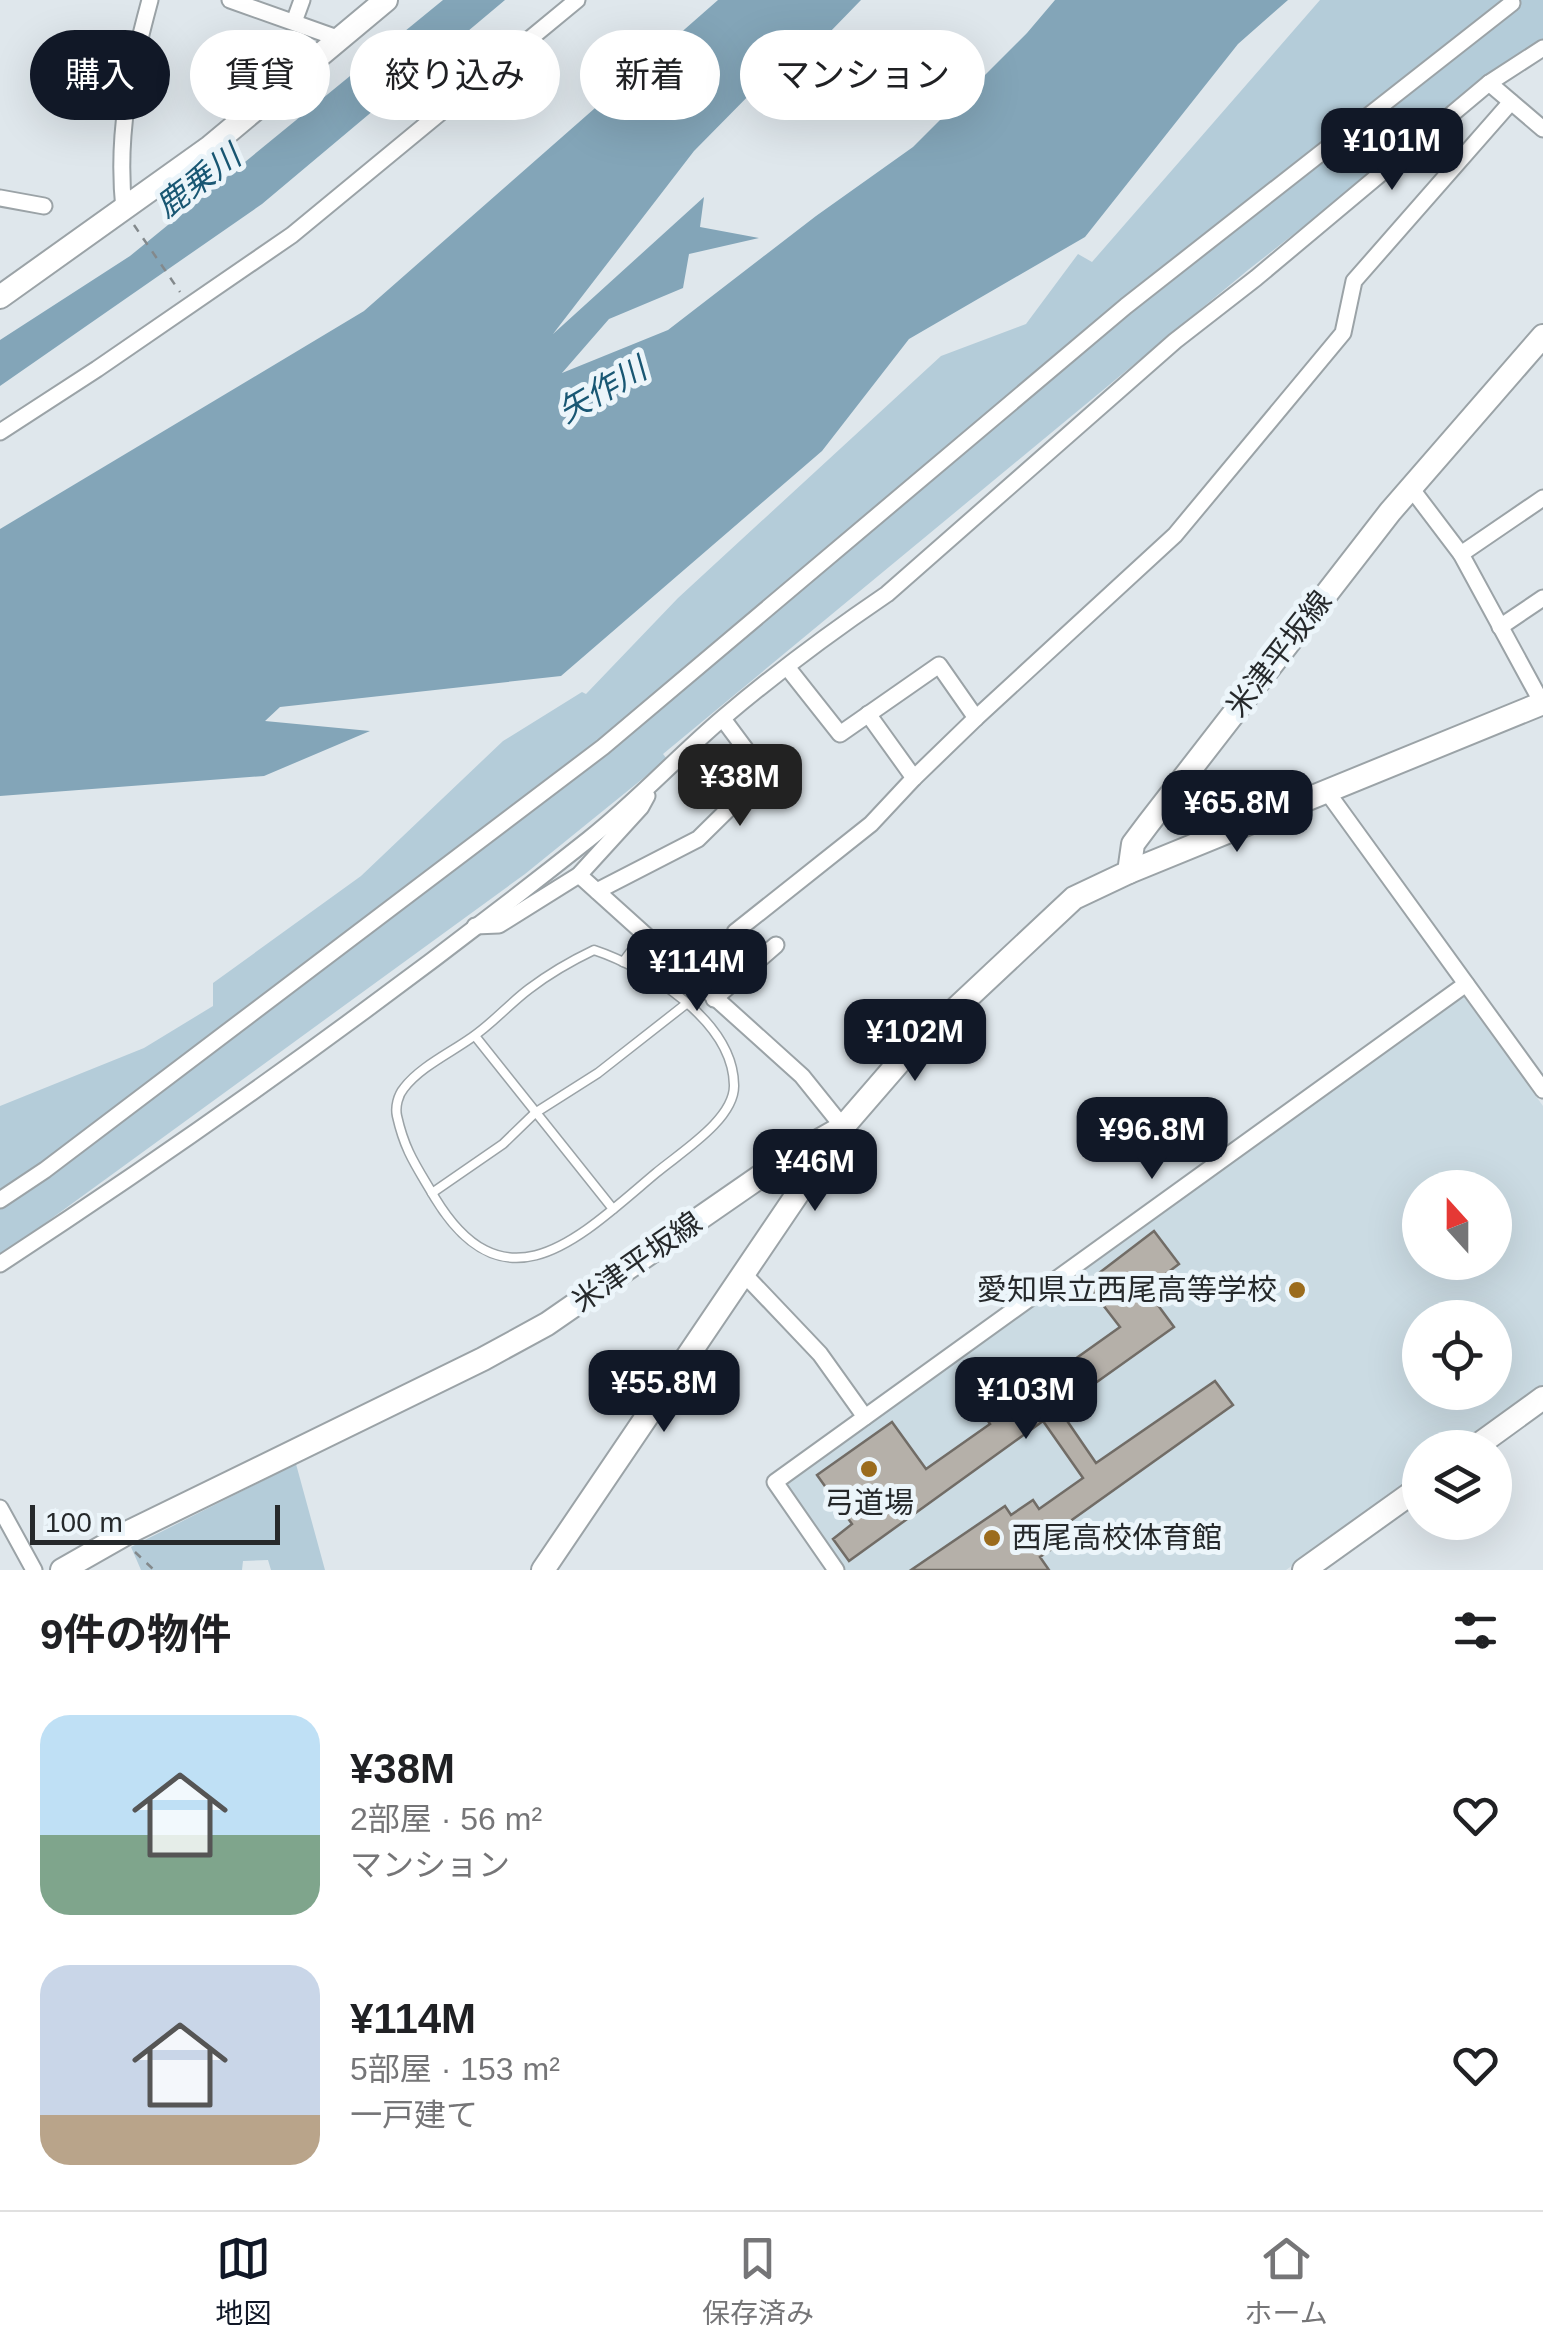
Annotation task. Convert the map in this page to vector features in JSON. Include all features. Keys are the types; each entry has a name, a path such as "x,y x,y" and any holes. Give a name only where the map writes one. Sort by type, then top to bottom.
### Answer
{"main road":[{"path":"0,297 129,217 386,0"},
{"name":"米津平坂線","path":"62,1570 130,1532 547,1324 781,1162 843,1126 911,1050 1074,898 1129,872 1133,844 1148,824 1410,488 1543,336"},
{"path":"1129,872 1542,703"},
{"path":"543,1570 843,1126"},
{"path":"1499,1430 1543,1398"},
{"path":"1321,1566 1402,1501"}],"street":[{"path":"129,217 120,177 122,119 150,0"},
{"path":"230,0 340,39"},
{"path":"294,22 302,0"},
{"path":"0,432 292,234 577,0"},
{"path":"0,1200 61,1158 603,747 1126,306 1512,2"},
{"path":"0,1264 72,1220 189,1138 590,838 723,718 887,594 1175,341 1490,83 1543,48"},
{"path":"1490,83 1543,130"},
{"path":"735,932 871,824 976,718 1175,535 1343,333 1354,281 1511,102"},
{"path":"0,198 44,206"},
{"path":"1410,488 1461,554 1542,703"},
{"path":"1461,554 1543,498"},
{"path":"1500,627 1543,598"},
{"path":"787,667 840,734 939,665 976,718"},
{"path":"868,714 914,778"},
{"path":"597,891 698,838 764,774 723,718"},
{"path":"475,926 500,926 579,875 641,807 654,784"},
{"path":"1325,790 1466,984 1536,1066 1543,1090"},
{"path":"579,875 802,1076 843,1126"},
{"path":"714,998 776,945"},
{"path":"836,1570 774,1482 1466,984"},
{"path":"742,1272 820,1354 865,1417"},
{"path":"0,1508 34,1570"}],"lane":[{"path":"623,962 644,934"},
{"path":"594,950 623,962 703,1014 728,1052 734,1086 728,1109 614,1208 559,1248 534,1257 497,1255 474,1246 451,1224 406,1154 395,1110 402,1089 475,1036 527,990 578,957 594,950"},
{"path":"432,1192 503,1144 535,1113 598,1073 686,1004"},
{"path":"475,1036 614,1208"}],"path":[{"path":"129,217 190,306"},
{"path":"130,1532 134,1552 154,1570"}],"shaded area":[{"path":"1320,0 1543,0 1543,39 1248,270 663,754 667,759 525,874 0,1256 0,1106 144,1048 213,1006 213,983 361,876 503,741 582,692 586,694 678,598 941,356 1026,324 1078,254 1092,262"},
{"name":"愛知県立西尾高等学校","path":"1462,994 1543,1106 1543,1386 1512,1408 1512,1300 1402,1300 1402,1410 1509,1410 1481,1430 1402,1430 1402,1487 1286,1570 842,1570 784,1482"},
{"path":"296,1464 325,1570 271,1570 268,1560 243,1561 242,1570 141,1570 131,1547"}],"water":[{"path":"443,0 505,0 469,30 406,30"},
{"name":"矢作川","path":"718,0 861,0 832,30 740,30 740,104 694,151 553,334 704,197 700,227 759,238 689,254 683,288 609,319 562,373 668,330 913,147 940,120 985,120 985,75 1055,0 1288,0 1238,44 1085,237 909,339 822,451 561,676 280,707 265,721 370,731 264,776 0,796 0,529 364,311 581,120 720,120 720,30 684,30"},
{"path":"350,76 350,120 362,120 262,204 0,386 0,340 130,256 296,120 330,120 330,92"}],"building":[{"path":"1154,1231 1179,1264 1146,1289 1174,1327 1059,1409 1096,1463 1215,1381 1233,1405 1055,1532 1062,1542 1040,1557 1049,1570 911,1570 1005,1506 1011,1515 1033,1500 1039,1509 1083,1478 1043,1421 849,1561 833,1539 852,1524 817,1475 892,1422 926,1469 990,1424 988,1421 1120,1327 1086,1283"}],"place":[{"name":"愛知県立西尾高等学校","path":"1297,1290"},
{"name":"弓道場","path":"869,1469"},
{"name":"西尾高校体育館","path":"992,1538"}],"water label":[{"name":"鹿乗川","path":"198,181"}]}
